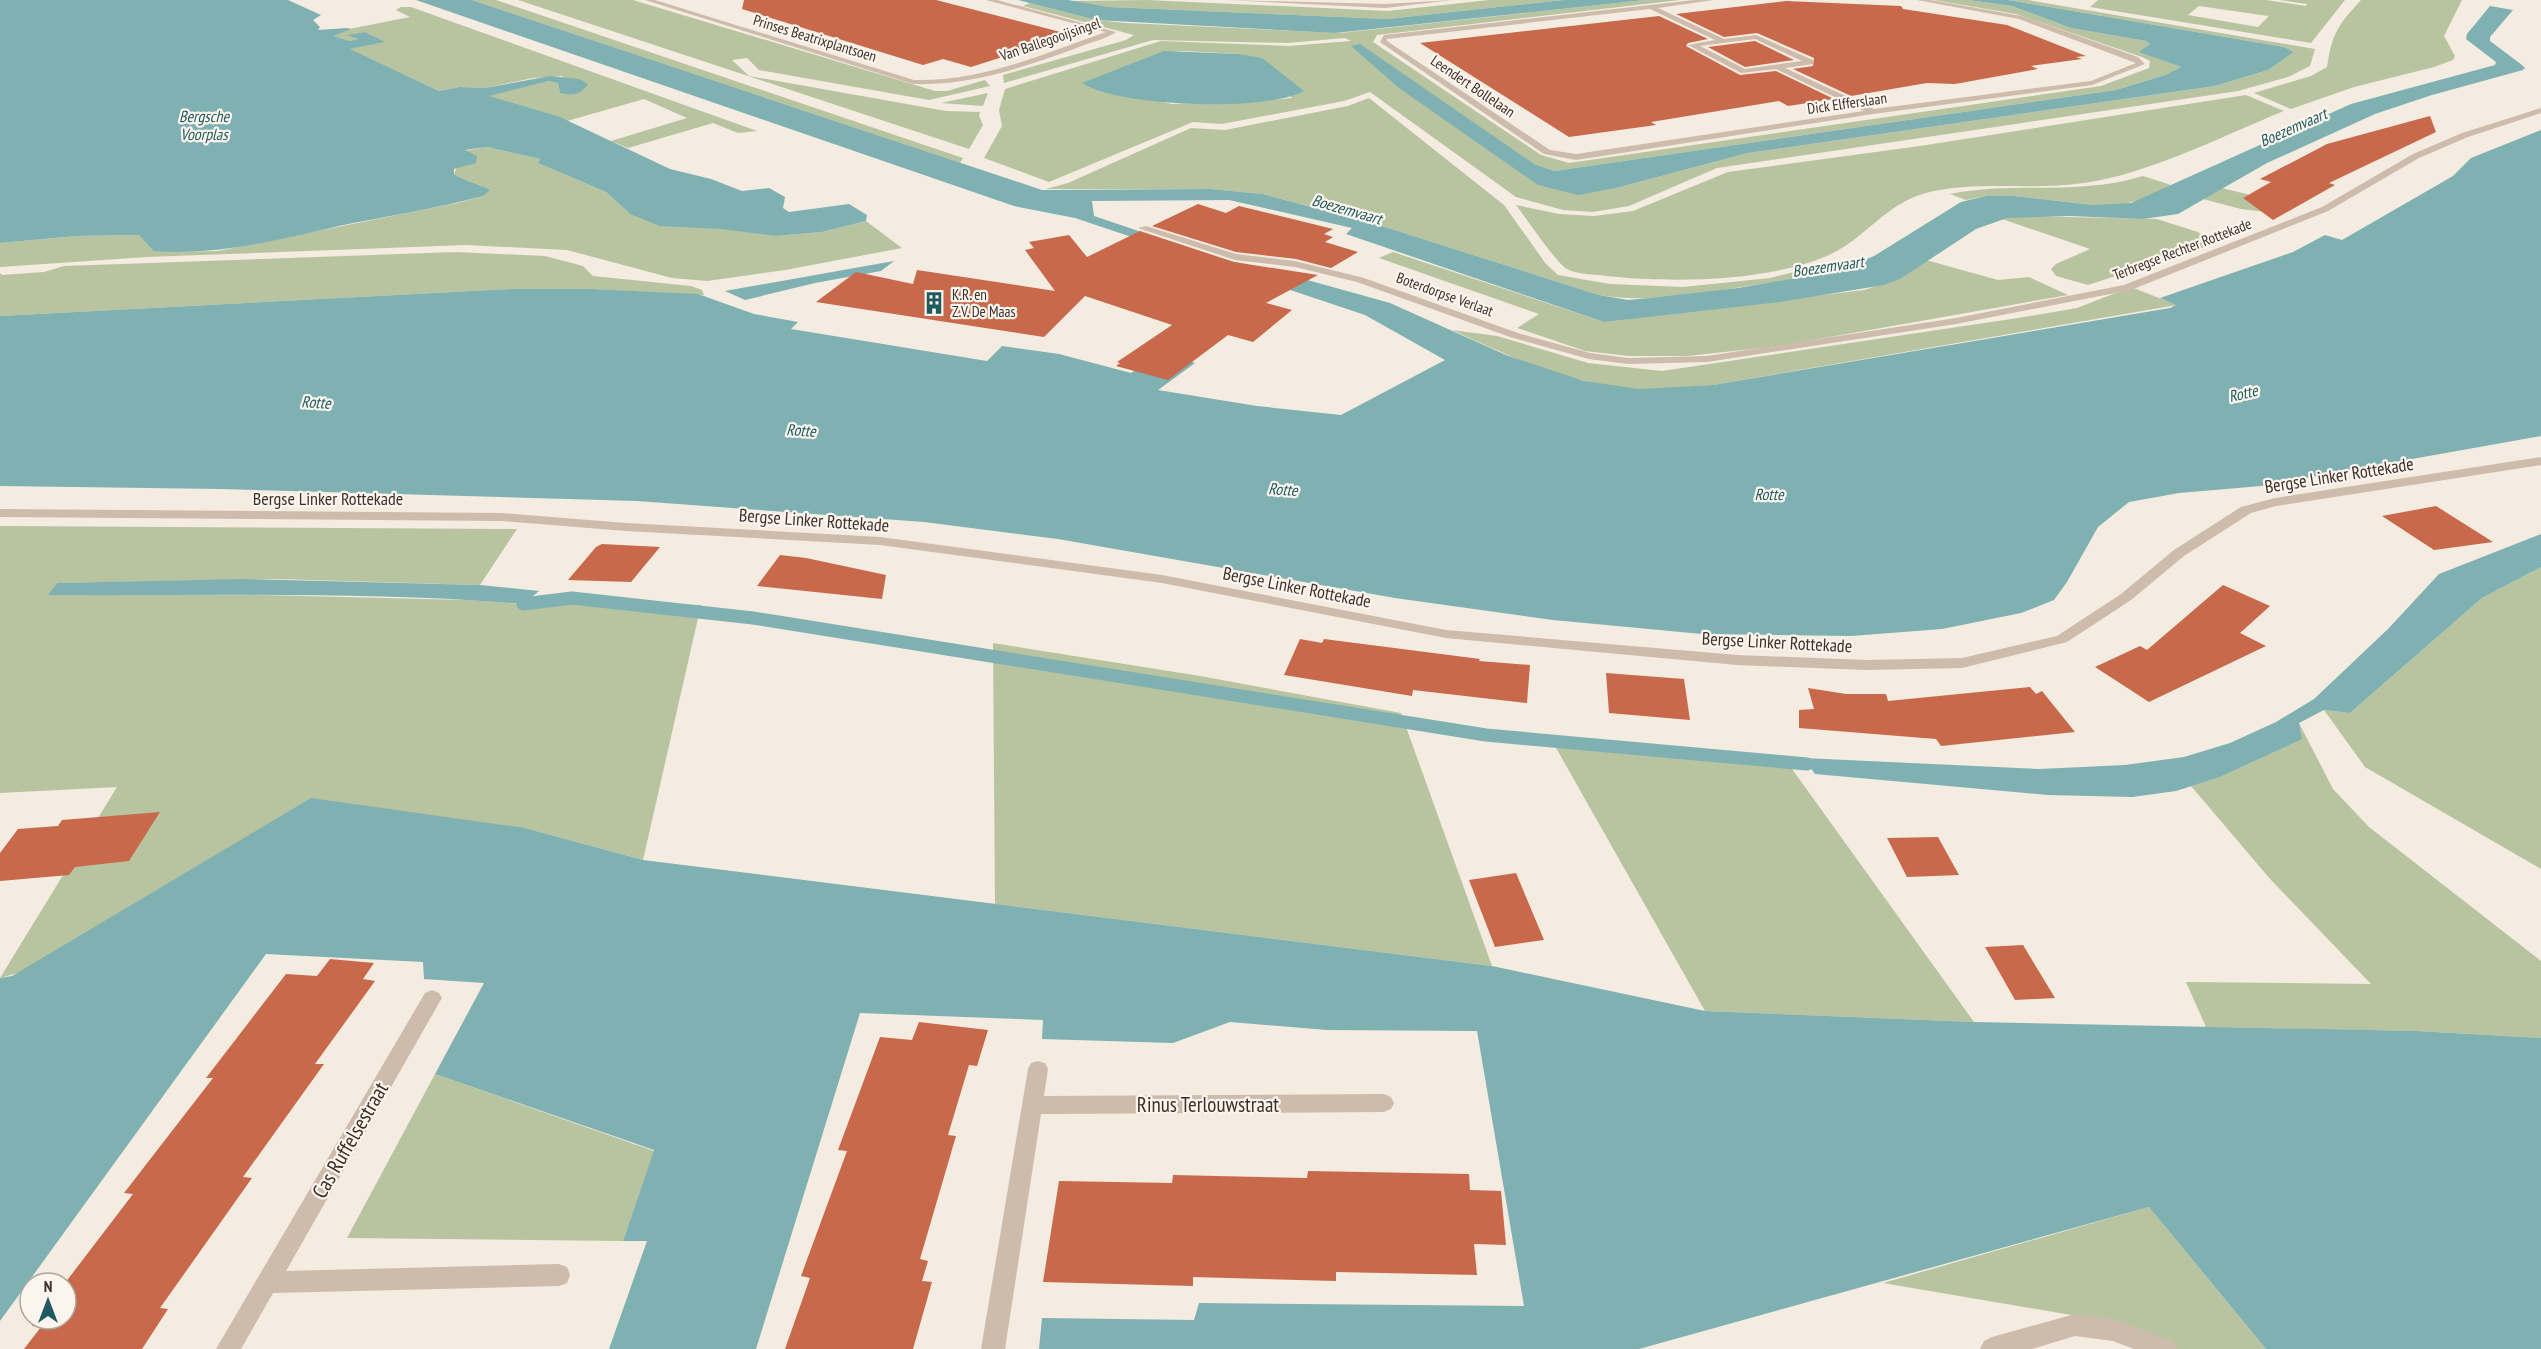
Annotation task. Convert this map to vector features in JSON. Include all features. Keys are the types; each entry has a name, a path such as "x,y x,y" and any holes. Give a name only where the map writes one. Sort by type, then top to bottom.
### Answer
{"street":[{"name":"Prinses Beatrixplantsoen","path":"648,0 914,82 938,84 976,78"},
{"name":"Van Ballegooijsingel","path":"976,78 1113,32 989,0"},
{"path":"1229,0 1385,6 1450,0"},
{"path":"1651,7 1711,0"},
{"name":"Dick Elfferslaan","path":"1547,152 1575,157 1873,112 2092,83 2141,64 2135,59 2020,17 1920,0"},
{"path":"1651,7 1723,41"},
{"name":"Leendert Bollelaan","path":"1547,152 1383,42 1384,37 1651,7"},
{"path":"1756,37 1810,62 1744,71 1692,45 1723,41 1756,37"},
{"path":"1778,67 1873,112"},
{"name":"Terbregse Rechter Rottekade","path":"1740,356 1956,321 2127,288 2325,209 2416,156 2455,139 2541,110"},
{"name":"Boterdorpse Verlaat","path":"1143,228 1235,257 1295,264 1360,280 1552,348 1589,356 1662,362 1740,356"},
{"name":"Bergse Linker Rottekade","path":"0,513 502,517 626,527 880,541 1161,579 1446,634 1737,660 1866,665 1962,663 2061,639 2126,597 2180,553 2246,510 2275,502 2541,461"},
{"name":"Cas Ruffelsestraat","path":"228,1349 432,998"},
{"path":"993,1349 1038,1069"},
{"name":"Rinus Terlouwstraat","path":"1032,1105 1384,1102"},
{"path":"267,1282 559,1275"},
{"path":"1992,1349 2075,1325 2113,1330 2165,1349"}],"green space":[{"path":"472,0 496,0 963,158 960,163"},
{"path":"518,0 633,0 935,91 947,91 985,80 990,86 929,100 759,70 747,58 732,60 749,76 946,111 980,112 979,116 983,125 969,149"},
{"path":"1147,0 1388,11 1489,0 1564,0 1387,19 1110,7 1071,1"},
{"path":"1645,0 1680,0 1377,35 1373,42 1541,155 1569,163 2101,86 2149,68 2150,61 2142,57 2016,14 1934,0 1968,0 2012,6 2071,28 2146,41 2150,44 2140,52 2181,67 2165,75 2116,90 1554,171 1534,164 1538,185 1616,188 1748,153 2215,86 2268,70 2294,52 2284,47 2008,0 2028,0 2315,49 2310,66 2288,77 2238,91 1717,168 1629,206 1593,212 1563,210 1516,197 1370,92 1344,101 1222,124 1193,122 1049,182 984,158 1002,126 999,110 1005,89 1161,41 1289,46 1351,41 1345,38 1288,43 1153,40 1004,83 1003,75 1126,40 1134,35 1023,6 1030,3 1096,20 1126,23 1340,33","holes":["1164,52 1239,54 1292,98 1172,104 1083,83"]},
{"path":"2098,0 2266,0 2306,6 2307,4 2279,0 2345,0 2311,43 2090,7","holes":["2199,6 2268,16 2258,27 2188,15"]},
{"path":"2361,0 2462,0 2444,36 2455,56 2453,60 2354,87 2291,109 2254,93 2311,76 2327,67 2337,30"},
{"path":"401,7 411,7 757,131 738,133 713,123 628,148 611,141 687,118 644,99 567,121 488,96 549,81 558,82 560,93 563,76 533,78 485,88 460,87 439,91 349,49 384,42 365,32 349,35 359,40 350,41 334,36 349,29 410,17 396,10"},
{"path":"988,93 983,106 941,103"},
{"path":"2246,95 2284,111 2159,163 2109,178 2064,185 1965,187 1926,193 1899,204 1855,239 1831,254 1807,263 1751,275 1661,279 1571,271 1556,259 1516,205 1559,214 1594,216 1633,211 1728,172 1920,146"},
{"path":"1369,98 1504,205 1546,264 1558,275 1610,284 1683,287 1770,278 1831,263 1847,267 1804,278 1700,293 1660,298 1619,297 1599,295 1382,226 1263,194 1210,189 1046,189 1068,183 1191,128 1225,130 1348,106"},
{"path":"487,147 540,159 538,163 606,192 630,214 775,236 822,232 866,221 902,248 785,270 707,281 672,278 567,250 466,245 147,257 0,267 0,243 76,236 139,235 172,252 218,251 457,203 483,196 481,185 469,184 454,174 464,151"},
{"path":"2143,176 2171,185 2144,199 2119,205 2093,205 2014,196 1986,196 1966,200 1950,194 1974,190 2095,185"},
{"path":"2222,188 2266,199 2282,214 2241,209 2203,199"},
{"path":"2019,216 2157,219 2198,232 2214,244 2088,285 2056,276 2051,269 2056,264 2090,249 2002,219"},
{"path":"456,252 545,256 583,266 593,276 691,286 702,290 704,295 592,289 511,289 0,316 0,273 2,275 44,272 64,266"},
{"path":"1393,252 1604,322 1864,290 1899,279 1926,260 1998,280 2029,277 2068,295 1779,346 1688,356 1629,356 1585,351 1517,328 1539,314 1379,258"},
{"path":"2131,287 2177,305 1713,385 1667,388 1615,387 1567,377 1520,360 1452,330 1497,336 1588,363 1662,371 2077,308"},
{"path":"0,526 517,529 480,585 274,579 57,583 49,595 262,595 467,600 523,604 603,602 701,605 643,860 525,828 0,978 117,787 0,793"},
{"path":"2541,567 2541,869 2365,767 2324,710 2350,713 2482,598"},
{"path":"993,643 1200,676 1401,713 1492,966 995,904"},
{"path":"2299,723 2333,789 2369,827 2541,961 2541,1038 2417,1031 2206,1027 2186,982 2371,984 2271,880 2191,786 2220,777 2301,739"},
{"path":"1551,739 1787,762 1974,1022 1705,1011"},
{"path":"435,1074 654,1151 623,1241 347,1238"},
{"path":"2149,1207 2266,1349 2148,1349 2083,1317 1883,1283"}],"water":[{"name":"Bergsche Voorplas","path":"0,0 288,0 321,15 313,20 320,27 318,30 347,28 351,29 334,36 350,41 358,39 347,35 365,32 385,42 350,49 439,91 460,87 485,88 550,76 579,79 588,84 576,94 560,93 558,83 549,81 489,96 560,117 670,169 711,179 742,191 769,188 785,197 783,208 789,212 849,204 867,215 866,221 822,232 775,236 721,229 660,226 630,214 606,192 538,163 540,159 487,147 465,150 477,156 476,163 454,169 454,174 459,177 490,190 483,196 270,241 224,249 178,252 154,251 139,235 76,236 0,243"},
{"name":"Rotte","path":"416,0 472,0 1042,190 1210,189 1263,194 1382,226 1599,295 1628,300 1738,288 1837,271 1874,256 1961,202 1986,196 2014,196 2093,205 2131,203 2351,104 2495,65 2496,62 2466,39 2467,34 2490,6 2513,10 2490,37 2490,41 2522,65 2525,68 2523,70 2432,95 2375,114 2267,163 2178,214 2143,219 2069,216 2007,218 1976,229 1900,279 1884,285 1780,302 1604,322 1346,234 1352,228 1229,200 1092,201 1094,216 1218,258 1390,303 1506,355 1584,381 1639,389 1713,385 2170,308 2176,305 2160,298 2293,252 2325,235 2342,240 2453,176 2471,158 2541,130 2541,436 2261,486 2179,493 2129,502 2098,527 2067,582 2054,600 2021,613 1942,629 1851,636 1702,634 1553,620 1395,598 1058,539 924,522 637,501 221,489 0,486 0,316 511,289 592,289 698,294 754,314 798,322 791,329 987,361 1002,346 1059,354 1131,373 1163,352 1195,363 1158,390 1257,406 1341,415 1445,360 1365,315 1075,218 1014,206"},
{"path":"1018,0 1068,0 1110,7 1387,19 1564,0 1645,0 1335,33 1096,20"},
{"path":"1968,0 2008,0 2284,47 2294,52 2268,70 2215,86 1748,153 1616,188 1578,195 1538,185 1399,88 1351,46 1360,44 1534,164 1554,171 2116,90 2165,75 2181,67 2139,52 2150,44 2146,41 2071,28 2012,6"},
{"path":"1164,51 1239,54 1262,58 1304,91 1285,98 1259,102 1192,104 1126,97 1100,91 1082,83"},
{"path":"894,261 881,271 815,283 745,300 725,291"},
{"path":"2541,534 2541,567 2482,598 2350,713 2324,710 2299,723 2302,739 2220,777 2176,791 2132,797 2048,795 1815,774 1803,758 2040,769 2125,765 2184,757 2230,743 2276,722 2314,699 2388,629 2439,574"},
{"path":"242,579 480,585 539,591 523,604 405,597 48,595 57,583"},
{"path":"311,798 525,828 643,860 1492,966 1705,1011 1974,1022 2417,1031 2541,1038 2541,1349 2266,1349 2149,1207 1639,1349 1039,1349 1042,1318 1194,1320 1199,1303 1524,1306 1477,1031 1327,1030 1230,1022 1173,1043 1042,1039 1043,1020 860,1013 756,1349 609,1349 647,1241 623,1241 654,1150 435,1074 484,983 424,979 423,962 266,954 36,1271 18,1271 18,1296 0,1321 0,978 12,976"}],"building":[{"path":"744,0 936,0 1072,35 971,67 943,59 923,65 742,9"},
{"path":"1786,1 1901,6 1903,9 2007,25 2086,56 2076,57 2082,59 2031,66 2038,69 1955,84 1927,83 1851,96 1793,69 1813,66 1814,58 1757,33 1724,37 1676,14"},
{"path":"1659,16 1708,39 1688,43 1686,46 1740,75 1776,71 1834,99 1788,106 1779,101 1651,122 1656,125 1569,137 1420,43"},
{"path":"1755,41 1794,60 1745,67 1708,47"},
{"path":"2430,116 2436,132 2329,183 2335,185 2273,220 2243,198 2271,182 2260,179 2327,144"},
{"path":"1198,204 1226,213 1239,206 1333,229 1324,234 1333,237 1325,242 1358,252 1331,268 1296,259 1236,252 1152,226"},
{"path":"1140,231 1234,262 1318,275 1266,303 1292,310 1253,342 1228,335 1168,380 1116,366 1120,363 1117,362 1172,325 1085,296 1044,337 816,302 856,272 913,284 917,270 1055,291 1025,250 1034,248 1029,242 1069,235 1087,257"},
{"path":"2436,506 2493,542 2434,550 2382,516"},
{"path":"602,544 660,547 631,582 568,580 596,547"},
{"path":"780,555 806,558 886,575 882,599 757,586"},
{"path":"2223,585 2270,606 2240,633 2266,646 2149,702 2095,667 2140,646 2147,650"},
{"path":"1300,639 1322,643 1324,639 1480,659 1479,661 1530,665 1527,703 1413,690 1412,696 1284,675"},
{"path":"1606,673 1684,679 1690,720 1609,713"},
{"path":"2030,687 2036,694 2042,691 2075,732 1941,746 1936,739 1799,728 1799,710 1814,709 1808,688 1846,694 1886,694 1888,701"},
{"path":"160,812 129,861 75,867 69,875 0,881 0,853 18,829 58,826 62,820"},
{"path":"1938,837 1959,875 1907,877 1887,838"},
{"path":"1516,873 1544,940 1495,947 1469,880"},
{"path":"2023,945 2055,998 2015,1000 1985,947"},
{"path":"330,959 374,963 363,979 375,981 315,1064 324,1064 243,1177 252,1178 160,1308 168,1309 142,1349 24,1349 38,1331 78,1331 78,1271 74,1271 133,1194 124,1193 213,1078 206,1078 286,974 317,976"},
{"path":"919,1022 988,1030 977,1066 969,1065 948,1135 956,1136 920,1259 928,1261 922,1281 932,1282 913,1349 785,1349 810,1278 801,1276 847,1151 838,1150 880,1037 912,1040"},
{"path":"1308,1171 1469,1174 1470,1190 1501,1191 1506,1245 1474,1244 1477,1275 1336,1272 1336,1281 1193,1277 1193,1286 1043,1282 1059,1181 1172,1183 1173,1175 1307,1178"}],"waterway":[{"path":"523,604 564,599"},
{"path":"564,599 581,599"},
{"path":"564,599 581,599"},
{"path":"581,599 753,618 1486,735 1807,764"}],"place":[{"name":"K.R. en Z.V. De Maas","path":"934,303"}],"water label":[{"name":"Boezemvaart","path":"2293,127"},
{"name":"Boezemvaart","path":"1347,209"},
{"name":"Boezemvaart","path":"1828,266"}]}
